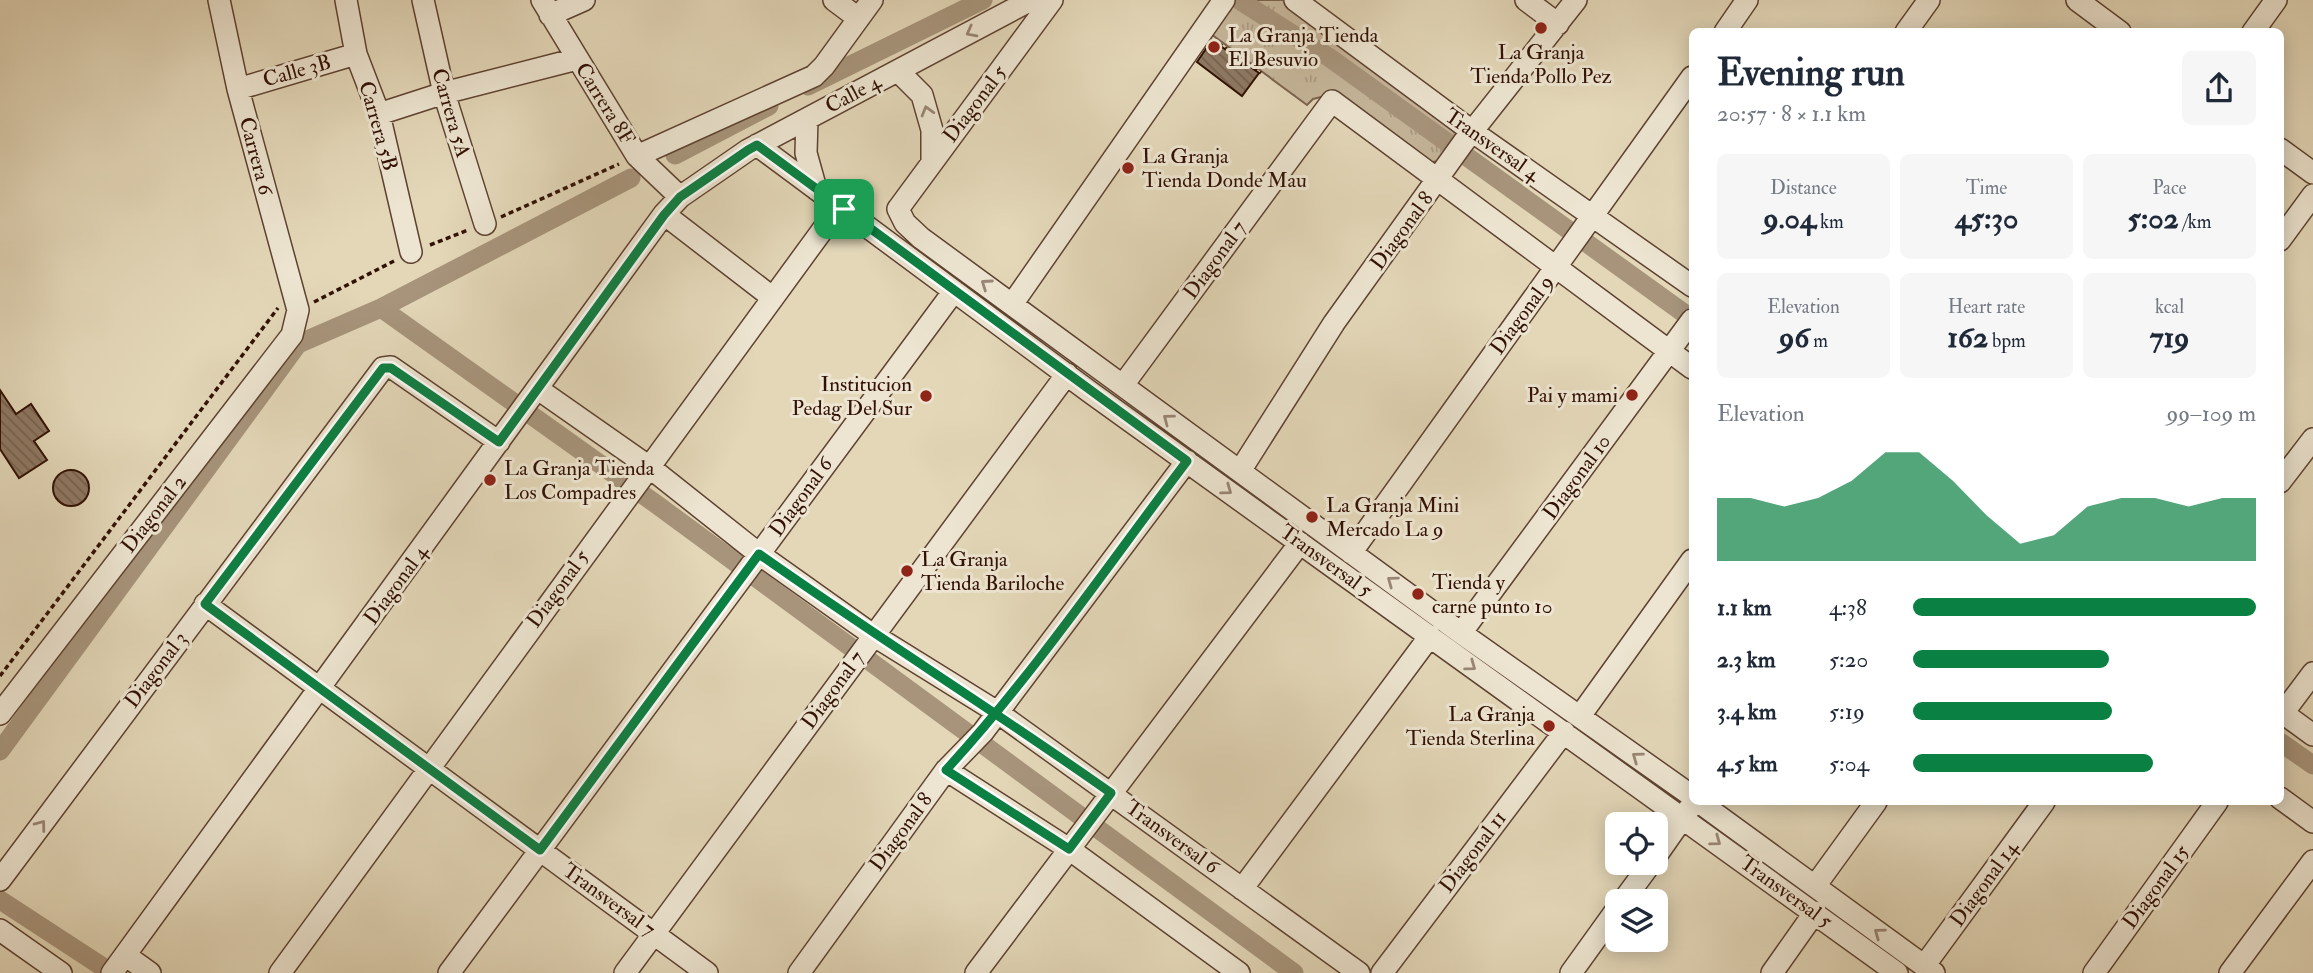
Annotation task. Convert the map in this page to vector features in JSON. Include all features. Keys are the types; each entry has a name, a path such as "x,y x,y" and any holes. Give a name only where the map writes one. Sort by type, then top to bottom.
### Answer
{"street":[{"name":"Carrera 6","path":"219,0 238,89 295,300"},
{"name":"Carrera 5A","path":"423,0 444,93 485,224"},
{"path":"546,8 584,0"},
{"path":"834,0 858,18 872,0"},
{"name":"Calle 4","path":"680,197 757,145 1031,0"},
{"name":"Diagonal 5","path":"898,209 1052,0"},
{"name":"Transversal 4","path":"1295,0 1468,138 1689,284"},
{"path":"1526,0 1558,24"},
{"name":"Diagonal 8","path":"1240,471 1334,323 1468,138 1576,0"},
{"path":"1728,28 1747,0"},
{"path":"1909,28 1929,0"},
{"path":"2077,0 2099,6 2117,28"},
{"path":"2256,28 2276,0"},
{"name":"Carrera 5B","path":"350,1 356,54 379,114 411,252"},
{"path":"1013,303 1223,2"},
{"name":"Carrera 8F","path":"546,8 637,156 680,197"},
{"name":"Calle 4","path":"637,156 814,76 858,18"},
{"name":"Calle 3B","path":"238,89 356,54"},
{"path":"379,114 444,93 577,59"},
{"path":"898,71 922,95 932,130 932,161"},
{"name":"Diagonal 9","path":"1351,553 1689,81"},
{"name":"Diagonal 7","path":"1123,385 1332,101 1441,176"},
{"path":"807,119 806,153 816,189"},
{"name":"Transversal 5","path":"757,145 1067,374 1564,732 1692,807 1815,886 1929,969"},
{"path":"2284,152 2313,173"},
{"path":"1441,176 1673,346 1689,365"},
{"path":"2284,235 2313,195"},
{"name":"Diagonal 4","path":"118,964 664,215 680,197"},
{"path":"842,208 875,214 898,209"},
{"name":"Diagonal 5","path":"280,973 624,498 842,208"},
{"name":"Transversal 5","path":"898,209 905,223 921,238 1461,633 1689,794"},
{"path":"664,215 773,298"},
{"name":"Diagonal 6","path":"449,973 954,291"},
{"name":"Diagonal 2","path":"0,714 292,335 295,300"},
{"name":"Diagonal 10","path":"1461,633 1689,324"},
{"name":"Diagonal 3","path":"0,880 379,372 391,368 499,442"},
{"name":"Diagonal 7","path":"625,973 1067,374"},
{"name":"Transversal 6","path":"529,402 645,470 749,568 997,712 1108,797 1242,888 1359,973"},
{"path":"2284,477 2313,439"},
{"name":"Diagonal 8","path":"799,973 946,770 983,732 1187,461"},
{"path":"976,973 1300,543"},
{"path":"1580,716 1689,563"},
{"name":"Transversal 7","path":"205,604 708,973"},
{"path":"1242,888 1430,636"},
{"path":"2284,710 2313,673"},
{"path":"2284,716 2313,735"},
{"name":"Diagonal 11","path":"1382,973 1564,732"},
{"path":"946,770 1074,843 1239,973"},
{"path":"2284,801 2313,822"},
{"path":"1815,886 1874,805"},
{"name":"Diagonal 14","path":"1929,969 2042,805"},
{"name":"Diagonal 15","path":"2094,973 2215,805"},
{"path":"1668,840 1692,807"},
{"name":"Transversal 5","path":"1692,807 1815,912 1897,973"},
{"path":"2230,973 2313,861"},
{"path":"1772,973 1815,912"},
{"path":"1571,973 1605,926"},
{"path":"0,930 61,973"},
{"path":"118,964 150,973"}],"path":[{"path":"1202,32 1261,73"},
{"path":"0,676 236,360 295,300"}],"green space":[{"path":"1236,0 1285,0 1459,124 1460,141 1446,159 1429,163 1329,95 1313,99 1307,105 1211,34"}],"building":[{"path":"1212,40 1259,73 1242,96 1197,62"},
{"path":"0,390 16,414 31,404 49,431 34,441 47,460 19,478 0,449"},
{"path":"71,470 84,475 89,488 84,501 71,506 58,501 53,488 58,475"}],"waterway":[{"path":"808,86 983,0"},
{"path":"1239,0 1330,58 1689,317"},
{"path":"675,155 769,106"},
{"path":"0,751 298,344 381,308 631,178"},
{"path":"381,308 656,504 1294,973"},
{"path":"2284,745 2313,765"},
{"path":"0,900 112,973"}],"place":[{"name":"La Granja Tienda Pollo Pez","path":"1541,28"},
{"name":"La Granja Tienda El Besuvio","path":"1214,47"},
{"name":"La Granja Tienda Donde Mau","path":"1128,168"},
{"name":"Pai y mami","path":"1632,395"},
{"name":"Institucion Pedag Del Sur","path":"926,396"},
{"name":"La Granja Tienda Los Compadres","path":"490,480"},
{"name":"La Granja Mini Mercado La 9","path":"1312,517"},
{"name":"La Granja Tienda Bariloche","path":"907,571"},
{"name":"Tienda y carne punto 10","path":"1418,594"},
{"name":"La Granja Tienda Sterlina","path":"1549,726"}],"route":[{"path":"844,209 757,145 748,150 680,197 664,215 499,442 391,368 383,368 205,604 540,850 759,554 873,635 997,712 1111,793 1069,849 946,770 983,732 997,712 1187,461 844,209"}]}
